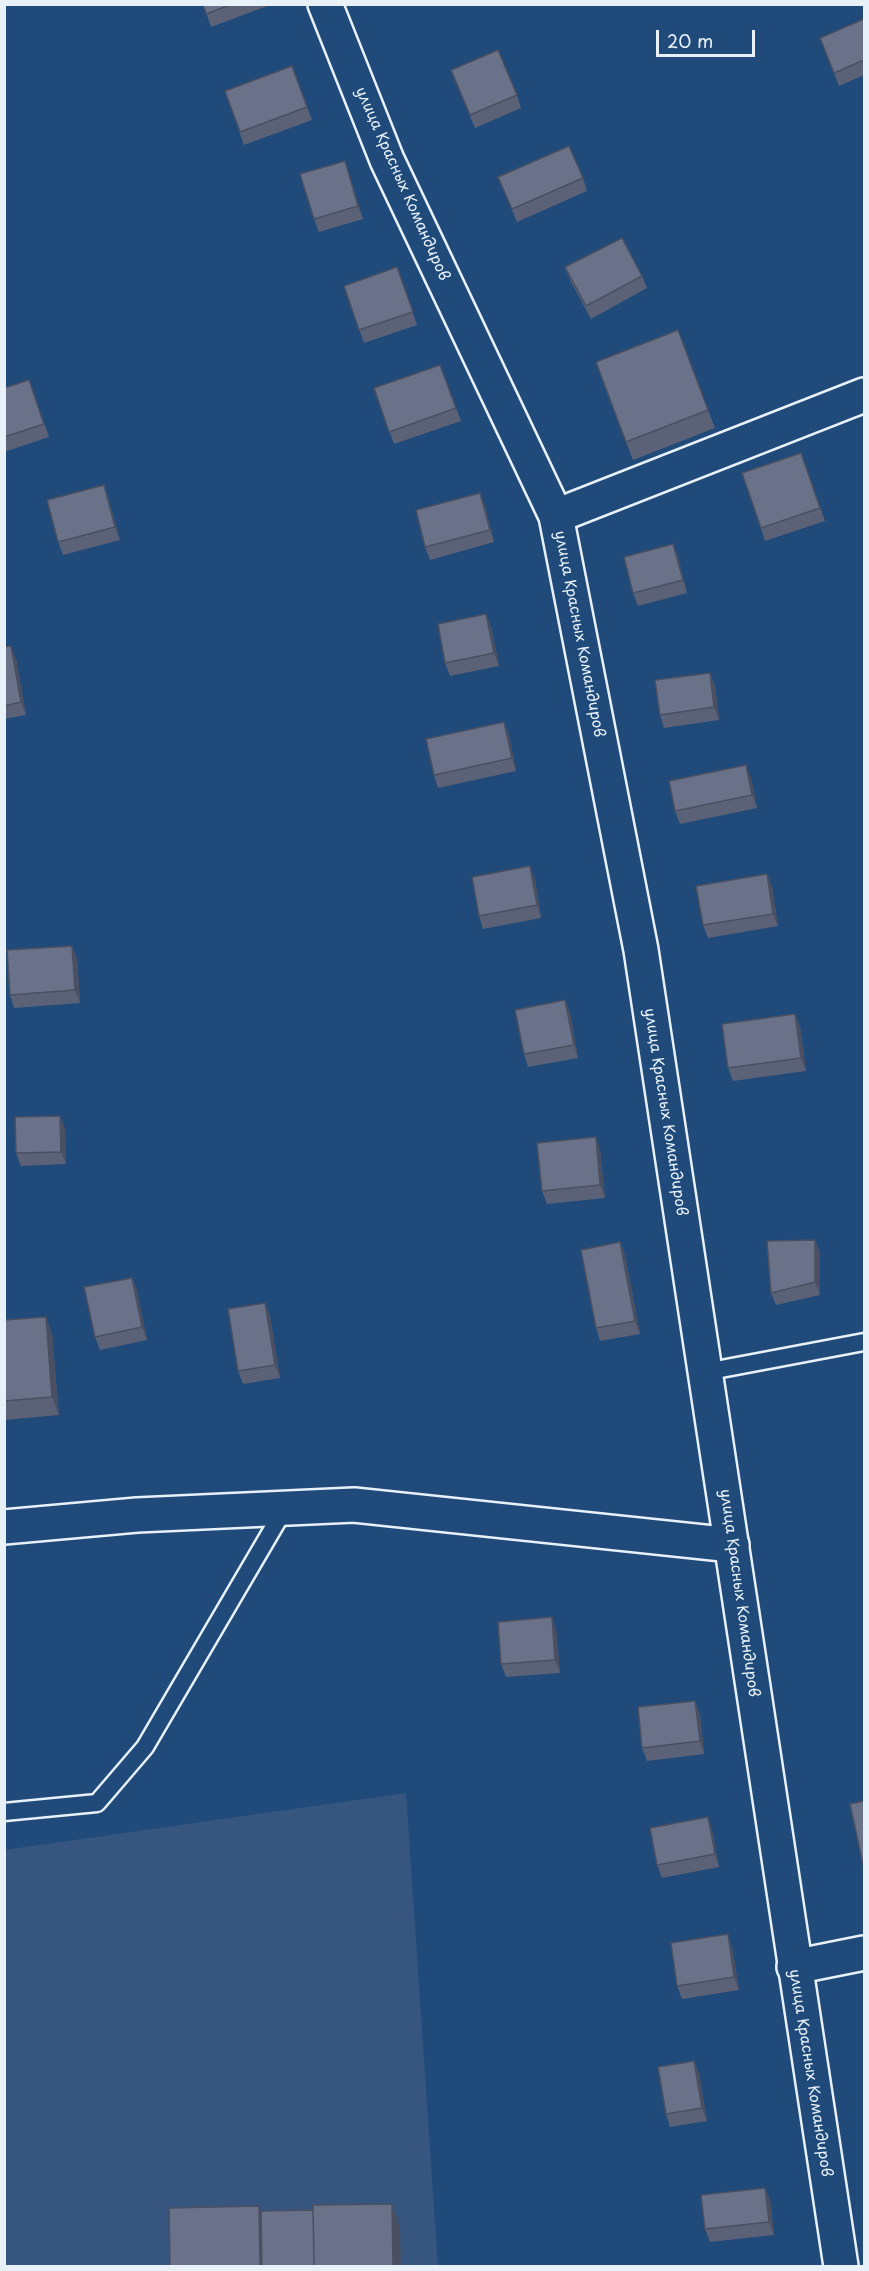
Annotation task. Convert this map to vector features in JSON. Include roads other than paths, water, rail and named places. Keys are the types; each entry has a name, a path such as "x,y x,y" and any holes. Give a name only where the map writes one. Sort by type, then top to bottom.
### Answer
{"street":[{"name":"улица Красных Командиров","path":"325,4 387,160 556,516 641,950 841,2266"},
{"path":"556,516 864,395"},
{"path":"4,1527 137,1515 354,1505 732,1545"},
{"path":"794,1967 864,1953"}],"lane":[{"path":"705,1372 864,1342"},
{"path":"4,1812 97,1803 145,1747 285,1508"}]}
